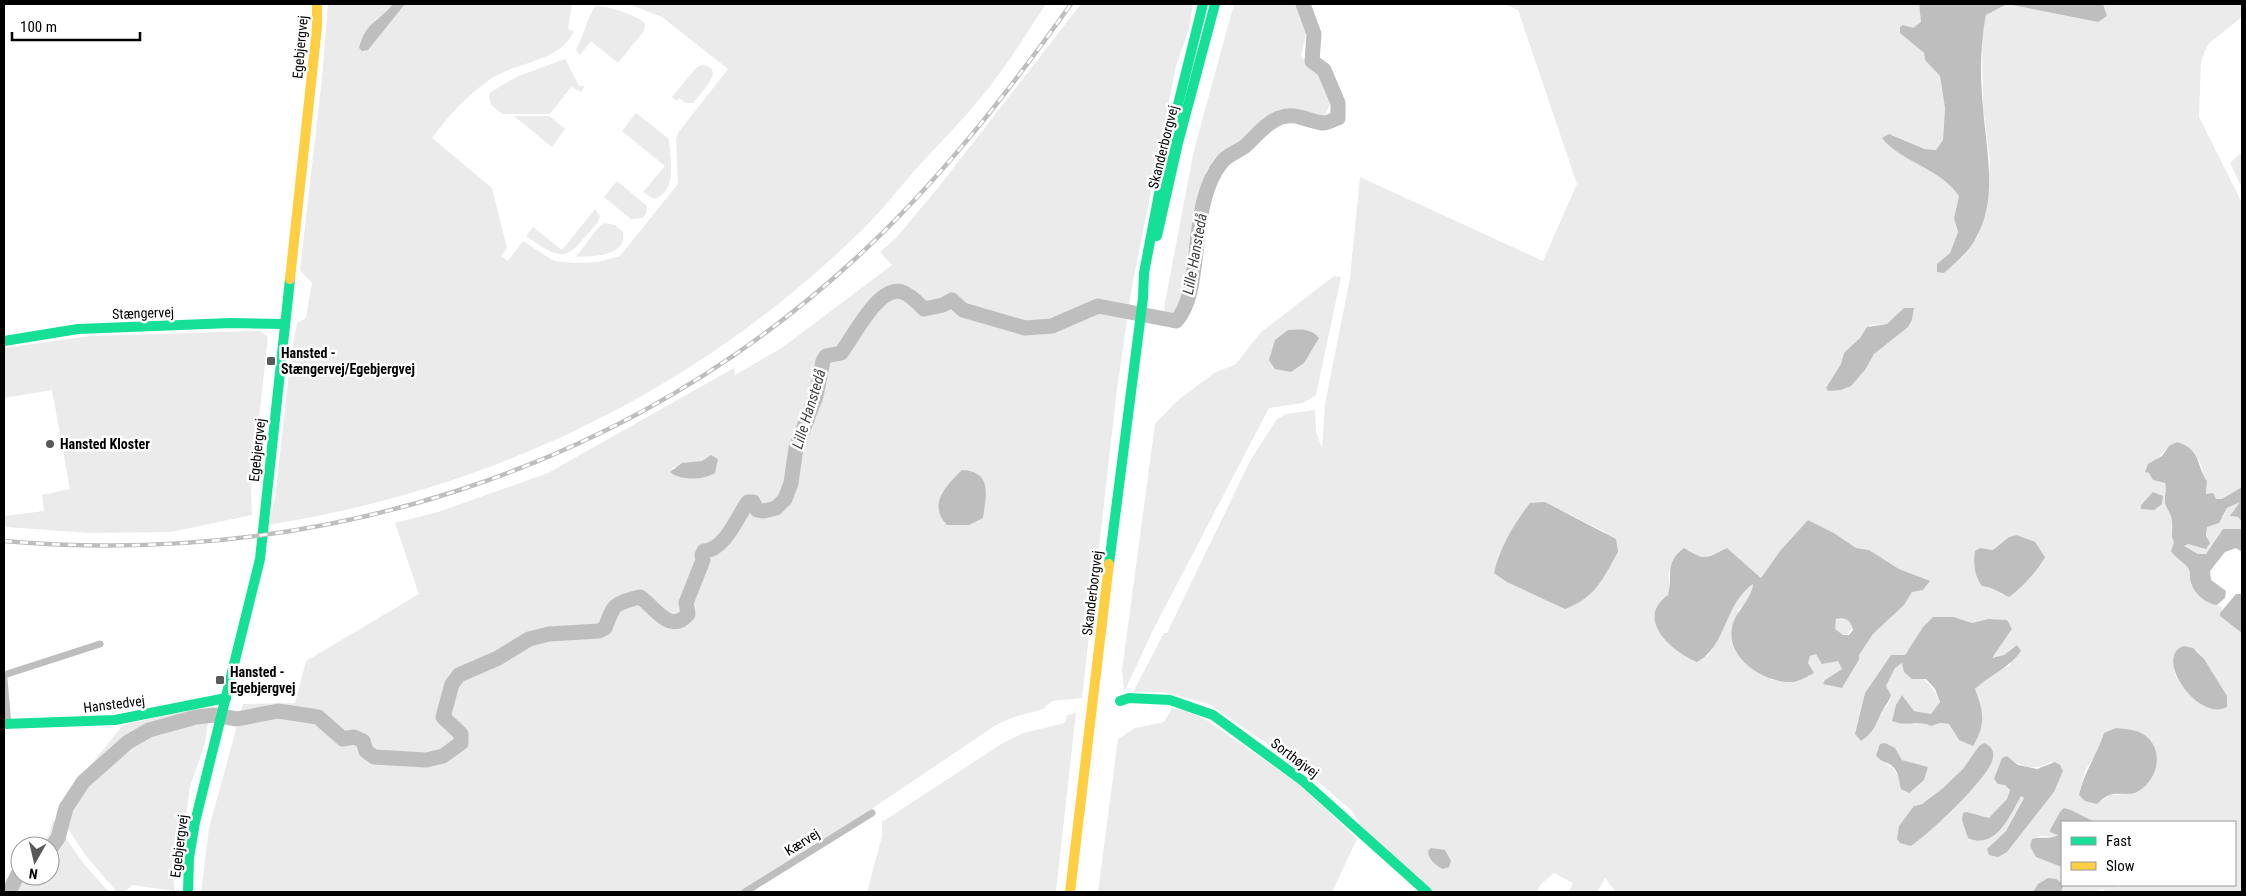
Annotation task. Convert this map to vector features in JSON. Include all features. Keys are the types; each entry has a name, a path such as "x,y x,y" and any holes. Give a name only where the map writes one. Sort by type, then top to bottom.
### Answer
{"street":[{"name":"Egebjergvej","path":"188,892 189,858 194,822 260,559 317,27 317,4"},
{"name":"Skanderborgvej","path":"1143,300 1144,273 1158,192 1203,4"},
{"name":"Skanderborgvej","path":"1070,892 1143,300 1174,160 1216,4"},
{"name":"Stængervej","path":"4,340 78,329 231,323 284,324"},
{"path":"6,725 4,677 100,644"},
{"name":"Sorthøjvej","path":"1120,701 1129,698 1170,700 1195,707 1213,715 1304,781 1427,892"},
{"name":"Hanstedvej","path":"6,725 115,720 224,703"},
{"name":"Kærvej","path":"745,892 872,813"}],"shaded area":[{"path":"328,4 393,4 383,17 375,19 368,49 405,4 572,4 568,29 574,31 568,41 549,55 492,78 459,105 432,138 492,188 507,248 501,256 508,261 523,241 554,261 574,263 598,262 620,256 678,184 676,139 678,133 728,69 662,17 629,4 1046,4 1008,62 983,95 874,218 796,290 729,341 659,386 586,425 511,459 432,487 351,509 268,525 275,498 291,355 297,323 306,318 312,283 300,270 322,78"},
{"path":"393,4 405,4 368,50 362,51 359,48 365,32"},
{"path":"1081,4 1193,4 1189,29 1176,66 1131,292 1117,389 1082,698 1052,701 1043,709 1011,718 996,725 870,810 740,892 201,892 209,828 243,704 295,703 306,661 419,594 395,523 438,512 548,473 734,368 735,375 783,347 892,265 880,252 896,238 937,189","holes":["706,458 703,477 679,477 672,468 702,461"]},
{"path":"1234,4 1295,4 1307,29 1301,56 1309,67 1324,76 1330,104 1325,115 1290,113 1269,118 1243,141 1216,157 1206,171 1188,251 1182,309 1176,316 1166,315 1164,308 1194,150"},
{"path":"1504,4 1919,4 1921,22 1913,28 1900,33 1924,53 1925,60 1940,76 1945,108 1943,140 1936,150 1926,149 1890,134 1923,165 1951,185 1959,196 1954,218 1958,232 1950,253 1937,264 1962,257 1978,236 1986,208 1990,161 1983,106 1982,38 1986,15 2007,4 2098,22 2107,16 2103,4 2242,4 2242,17 2208,44 2201,61 2199,117 2242,203 2242,487 2222,499 2216,499 2213,495 2206,495 2207,481 2198,459 2187,451 2169,446 2145,472 2149,473 2156,481 2165,483 2165,503 2172,517 2172,536 2174,542 2171,551 2188,568 2193,589 2204,599 2223,607 2220,613 2242,633 2242,892 2105,892 2104,889 2089,892 2057,892 2061,891 2063,886 2236,886 2236,821 2093,821 2071,810 2060,812 2050,832 2059,834 2055,837 2041,836 2032,839 2053,862 2061,866 2061,882 2038,884 2033,892 1616,892 1605,878 1597,892 1569,892 1573,883 1554,873 1540,885 1537,892 1431,892 1363,829 1352,811 1300,766 1209,704 1164,692 1133,692 1164,633 1167,633 1250,461 1277,419 1286,414 1315,410 1316,432 1322,448 1325,404 1350,278 1360,177 1543,261 1577,184 1518,10","holes":["1914,308 1912,320 1874,354 1865,370 1851,386 1828,391 1826,388 1842,364 1844,353 1850,350 1870,325 1887,324","1545,502 1605,532 1565,609 1539,595","1808,520 1834,533 1856,548 1869,550 1899,569 1929,582 1923,590 1912,592 1904,605 1873,634 1859,655 1859,661 1842,688 1825,680 1842,669 1838,660 1816,653 1810,656 1808,663 1796,681 1772,680 1742,660 1738,610 1750,598 1753,584 1738,600 1707,657 1662,600 1668,596 1670,587 1668,574 1684,549 1705,557 1727,548 1761,578 1780,551","2017,535 2025,538 2033,543 2045,557 2041,565 2003,595 1991,588 1982,586 1974,566 1975,551 1980,548 1993,550 2009,537","1954,617 1972,623 1988,619 2012,629 1991,659 2004,655 2017,645 2010,665 1988,677 1975,689 1979,700 1959,740 1949,724 1940,723 1931,726 1922,722 1914,725 1903,696 1914,711 1932,714 1940,702 1933,689 1924,679 1902,663 1895,668 1886,686 1891,695 1888,705 1855,734 1865,693 1891,655 1905,655 1923,627","2184,646 2198,651 2227,696 2204,706 2183,687 2174,670 2177,654","2104,733 2120,795 2110,795 2097,804 2080,790 2085,771 2099,749","1895,748 1902,760 1928,767 1897,775 1892,768 1879,758 1877,749","1976,751 1991,765 1943,819 1914,806 1941,792 1965,768","2007,756 2028,767 2039,767 2051,762 2063,771 2054,792 2007,852 1994,842 2006,831 2024,798 2021,796 2008,817 1962,820 1967,812 1989,818 1999,810 2007,799 2010,790 2005,785"]},
{"path":"1919,4 2007,4 1986,15 1983,38 1981,84 1989,173 1987,205 1983,221 1971,247 1944,273 1937,272 1937,264 1950,253 1958,232 1954,218 1959,196 1941,178 1900,154 1882,138 1889,134 1925,149 1936,150 1943,140 1945,108 1940,76 1925,60 1924,53 1900,33 1900,27 1903,25 1913,28 1921,22"},
{"path":"2007,4 2103,4 2107,16 2098,22"},
{"path":"596,6 622,12 637,18 645,24 644,31 618,63 591,41 580,55 576,50 591,13"},
{"path":"565,59 579,86 585,86 581,92 571,87 550,114 502,114 491,105 489,96 491,92 516,77"},
{"path":"702,65 709,67 713,71 712,76 706,88 693,103 686,103 679,98 677,101 672,97 697,67"},
{"path":"636,113 669,139 670,182 662,195 654,199 643,192 665,166 622,131"},
{"path":"514,116 549,116 565,129 552,147"},
{"path":"2242,152 2242,188 2230,163"},
{"path":"617,181 647,206 646,214 642,218 631,219 604,197"},
{"path":"595,209 600,216 598,222 573,250 566,253 559,254 551,251 526,236 533,227 562,250"},
{"path":"604,223 615,225 623,232 623,240 620,246 615,251 607,254 576,257 598,228"},
{"path":"1334,276 1341,277 1316,395 1303,403 1269,408 1153,630 1124,692 1122,670 1155,424 1177,401 1214,373 1236,364 1260,333"},
{"path":"1904,308 1914,308 1912,320 1908,327 1874,354 1865,370 1851,386 1841,390 1828,391 1826,388 1841,364 1844,353 1860,338 1867,327 1887,324"},
{"path":"1301,329 1309,331 1319,338 1304,363 1291,372 1275,369 1269,360 1275,340 1288,330"},
{"path":"260,331 268,337 251,491 252,515 171,532 89,533 6,527 4,516 44,511 42,495 70,489 52,390 4,398 4,348 91,336"},
{"path":"2177,442 2191,449 2195,454 2207,481 2206,494 2213,493 2216,499 2222,499 2242,487 2242,522 2238,517 2230,516 2240,502 2227,508 2219,523 2207,527 2206,536 2210,543 2206,549 2188,544 2184,546 2198,554 2206,554 2223,529 2242,529 2242,552 2236,548 2225,552 2210,571 2211,580 2226,591 2225,598 2217,605 2209,603 2198,595 2191,583 2188,568 2171,551 2174,542 2172,519 2165,503 2165,483 2153,480 2149,473 2145,472 2148,464 2162,456 2169,446"},
{"path":"711,455 718,459 715,473 705,477 686,478 670,472 682,463 702,461"},
{"path":"962,470 979,475 983,480 986,493 983,518 969,525 947,525 941,517 939,502 945,488"},
{"path":"2153,492 2163,496 2162,504 2154,510 2141,509 2141,505"},
{"path":"2241,501 2232,517 2238,517 2242,522 2242,529 2223,529 2206,554 2198,554 2185,548 2185,544 2207,537 2207,527 2224,516 2227,508"},
{"path":"1545,502 1616,539 1618,552 1597,586 1584,599 1565,609 1507,582 1494,573 1504,545 1524,511 1530,503"},
{"path":"1808,520 1834,533 1856,548 1869,550 1899,569 1930,581 1923,590 1912,592 1904,605 1873,634 1859,655 1859,660 1842,688 1823,684 1825,680 1842,669 1838,661 1822,664 1816,654 1810,656 1808,663 1814,673 1793,682 1771,679 1760,674 1742,659 1735,650 1732,628 1736,616 1752,590 1753,584 1736,603 1714,646 1707,655 1697,662 1677,651 1660,634 1655,614 1658,604 1668,595 1673,559 1684,548 1696,555 1705,557 1727,548 1761,578 1780,551","holes":["1836,619 1844,619 1849,622 1853,630 1849,635 1843,635 1835,629"]},
{"path":"2017,535 2035,542 2045,557 2039,567 2009,597 1991,588 1982,586 1976,573 1974,555 1975,551 1980,548 1993,550 2009,537"},
{"path":"2236,594 2242,594 2242,633 2220,616 2220,613"},
{"path":"1843,617 1849,620 1852,626 1849,632 1843,635 1837,632 1834,626 1837,620"},
{"path":"1933,617 1954,617 1972,623 1988,619 2007,620 2012,629 1992,658 2004,655 2017,645 2021,651 2010,663 1975,689 1982,712 1982,725 1973,746 1959,740 1949,724 1940,723 1931,726 1892,721 1896,705 1902,695 1914,711 1931,714 1940,702 1935,689 1926,679 1912,679 1904,672 1902,663 1895,668 1886,686 1891,695 1889,700 1874,728 1861,741 1855,734 1865,693 1891,655 1905,655 1923,627"},
{"path":"2184,646 2193,648 2204,659 2227,696 2227,707 2216,709 2204,706 2192,697 2183,686 2176,674 2173,662 2175,652"},
{"path":"210,708 205,744 190,786 180,864 172,866 175,891 132,885 125,892 117,892 87,857 66,826 60,803 123,725 170,714"},
{"path":"1172,708 1186,711 1205,719 1300,785 1357,839 1332,892 1098,892 1118,739 1135,728 1164,722"},
{"path":"1076,713 1056,892 867,892 882,836 882,822 1003,743 1023,733 1065,723 1067,715"},
{"path":"2116,728 2138,732 2149,739 2154,745 2156,753 2156,768 2149,782 2137,792 2110,795 2097,804 2085,801 2079,795 2087,771 2104,733"},
{"path":"1885,743 1895,748 1902,760 1928,767 1924,780 1909,793 1901,789 1894,768 1876,755 1880,744"},
{"path":"1984,743 1992,749 1993,758 1981,778 1958,805 1920,840 1911,846 1900,843 1897,839 1899,826 1914,806 1922,804 1942,789 1963,769 1979,746"},
{"path":"2007,756 2018,765 2037,769 2055,762 2060,765 2063,771 2054,792 2007,852 1998,857 1989,855 1987,849 2006,831 2024,798 2021,796 2006,822 1994,836 1986,839 1978,841 1968,838 1962,820 1963,813 1967,812 1989,818 2007,799 2010,790 2005,785 1998,784 1994,779 2002,758"},
{"path":"2064,808 2093,821 2061,821 2061,867 2036,857 2030,846 2032,839 2058,835 2050,832 2050,830"},
{"path":"53,820 84,864 109,892 4,892 10,880 10,886 60,886 60,836 48,836"},
{"path":"1431,848 1445,850 1451,861 1449,867 1443,869 1433,862 1428,854"},
{"path":"2048,878 2056,879 2061,882 2063,887 2061,891 2033,892 2038,884"}],"waterway":[{"name":"Lille Hanstedå","path":"59,836 66,808 83,782 128,742 149,730 196,717 214,715 237,719 278,711 318,717 343,739 354,737 363,741 366,751 374,757 426,760 443,756 461,743 461,734 443,717 452,684 459,675 498,658 529,639 549,634 599,631 605,628 616,606 625,601 640,597 669,621 681,620 688,614 686,603 703,560 702,555 704,551 718,545 724,539 748,502 753,502 757,510 764,511 776,508 785,499 791,483 796,448 816,396 823,361 826,356 841,353 867,314 884,296 893,292 902,292 914,299 924,309 943,305 952,300 963,310 1025,328 1052,326 1098,306 1176,321 1185,307 1190,289 1204,200 1211,179 1222,162 1229,155 1244,147 1260,131 1279,118 1296,116 1324,123 1338,118 1338,103 1324,70 1312,61 1314,34 1303,4"},
{"name":"Lille Hanstedå","path":"9,892 12,886"}],"railway":[{"path":"4,541 121,545 236,538 349,520 460,490 566,449 668,397 765,333 855,259 943,169 1022,71 1071,4"}],"traffic: fast":[{"path":"1109,564 1143,298 1144,273 1169,141 1203,4"},
{"path":"1157,236 1178,143 1215,4"},
{"path":"188,892 189,858 195,822 260,559 290,279"},
{"path":"4,341 78,329 231,323 284,324"},
{"path":"4,724 115,720 226,698"},
{"path":"1120,701 1129,698 1170,700 1213,715 1303,781 1427,892"}],"traffic: slow":[{"path":"290,279 317,27 317,4"},
{"path":"1070,892 1109,564"}],"place":[{"name":"Hansted - Stængervej/Egebjergvej","path":"271,361"},
{"name":"Hansted Kloster","path":"50,444"},
{"name":"Hansted - Egebjergvej","path":"220,680"}]}
